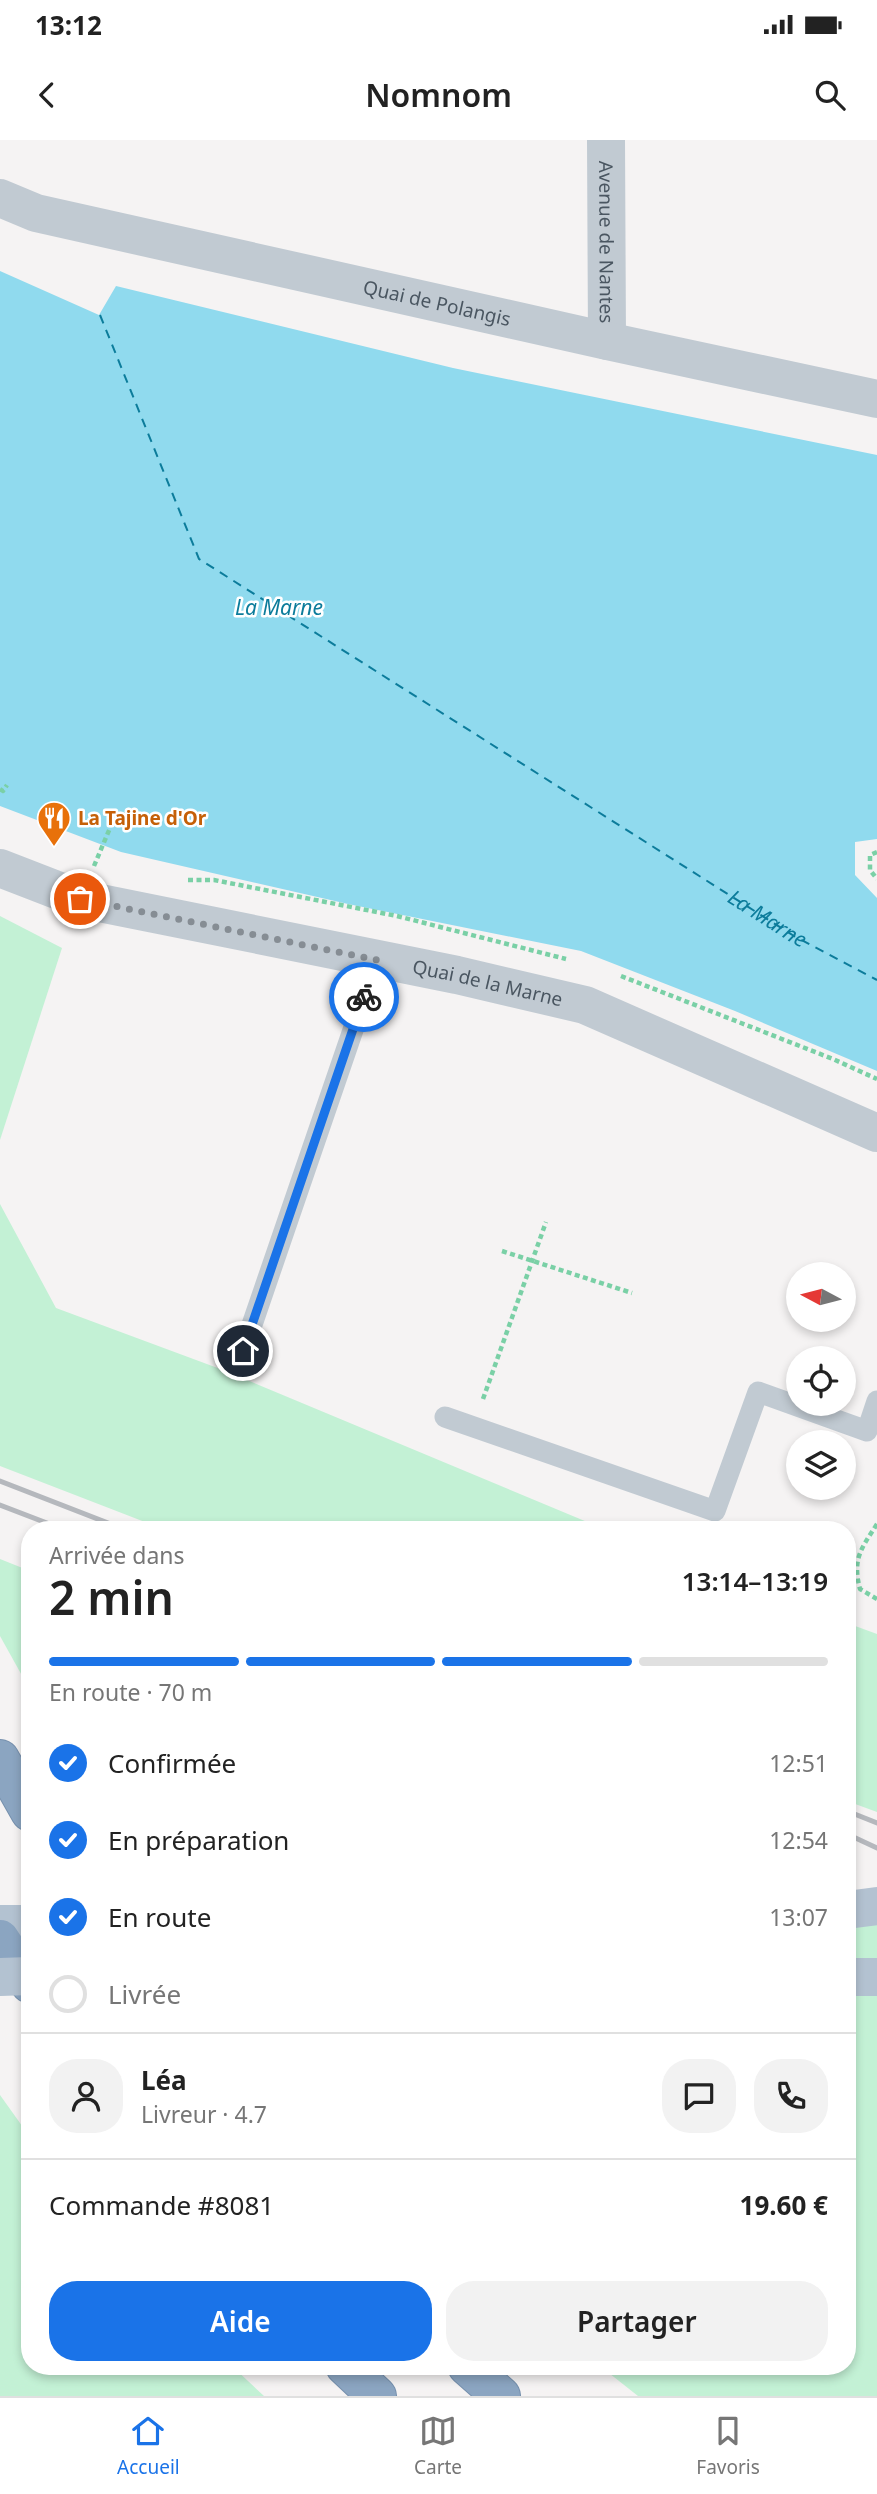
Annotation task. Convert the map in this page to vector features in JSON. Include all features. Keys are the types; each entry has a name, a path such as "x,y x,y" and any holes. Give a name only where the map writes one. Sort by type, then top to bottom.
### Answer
{"highway":[{"path":"0,1759 21,1796"},
{"path":"0,1939 21,1970"},
{"path":"355,2375 377,2396"},
{"path":"477,2375 501,2396"}],"main road":[{"path":"856,1909 877,1906"},
{"path":"0,1924 21,1924"},
{"path":"0,1977 21,1976"}],"street":[{"name":"Avenue de Nantes","path":"606,140 607,341"},
{"name":"Quai de Polangis","path":"0,198 36,212 877,399"},
{"name":"Quai de la Marne","path":"0,868 80,899 457,975 585,1005 877,1133"}],"lane":[{"path":"243,1351 377,960"},
{"path":"445,1417 716,1511 758,1392 867,1432 877,1401"}],"path":[{"path":"0,789 3,791 7,785"},
{"path":"877,852 870,855 870,870 877,879"},
{"path":"774,1043 777,1037"},
{"path":"473,1426 546,1222"},
{"path":"502,1251 632,1293"},
{"path":"856,1566 864,1545 877,1524"},
{"path":"856,1573 860,1589 877,1598"}],"green space":[{"path":"0,916 62,948 0,1140"},
{"path":"0,1204 56,1308 223,1370 585,1521 142,1521 0,1466"},
{"path":"0,1559 21,1567 21,1674 0,1636"},
{"path":"856,1626 877,1634 877,1812 856,1804"},
{"path":"856,1897 877,1905 877,2396 638,2396 611,2375 856,2375"},
{"path":"0,2095 21,2124 21,2375 242,2375 264,2396 0,2396"}],"water":[{"name":"La Marne","path":"0,271 99,315 116,286 453,368 877,455 877,839 855,842 855,875 877,898 877,1071 735,1011 581,951 348,904 121,852 0,806"}],"ferry route":[{"path":"100,315 199,559 794,936 877,980"}],"railway":[{"path":"0,1481 103,1521"},
{"path":"0,1505 42,1521"},
{"path":"856,1815 877,1823"},
{"path":"856,1838 877,1848"}],"way so far":[{"path":"80,899 377,960 364,997"}],"place":[{"name":"La Tajine d'Or","path":"54,848"}],"route":[{"path":"243,1351 364,997"}]}
